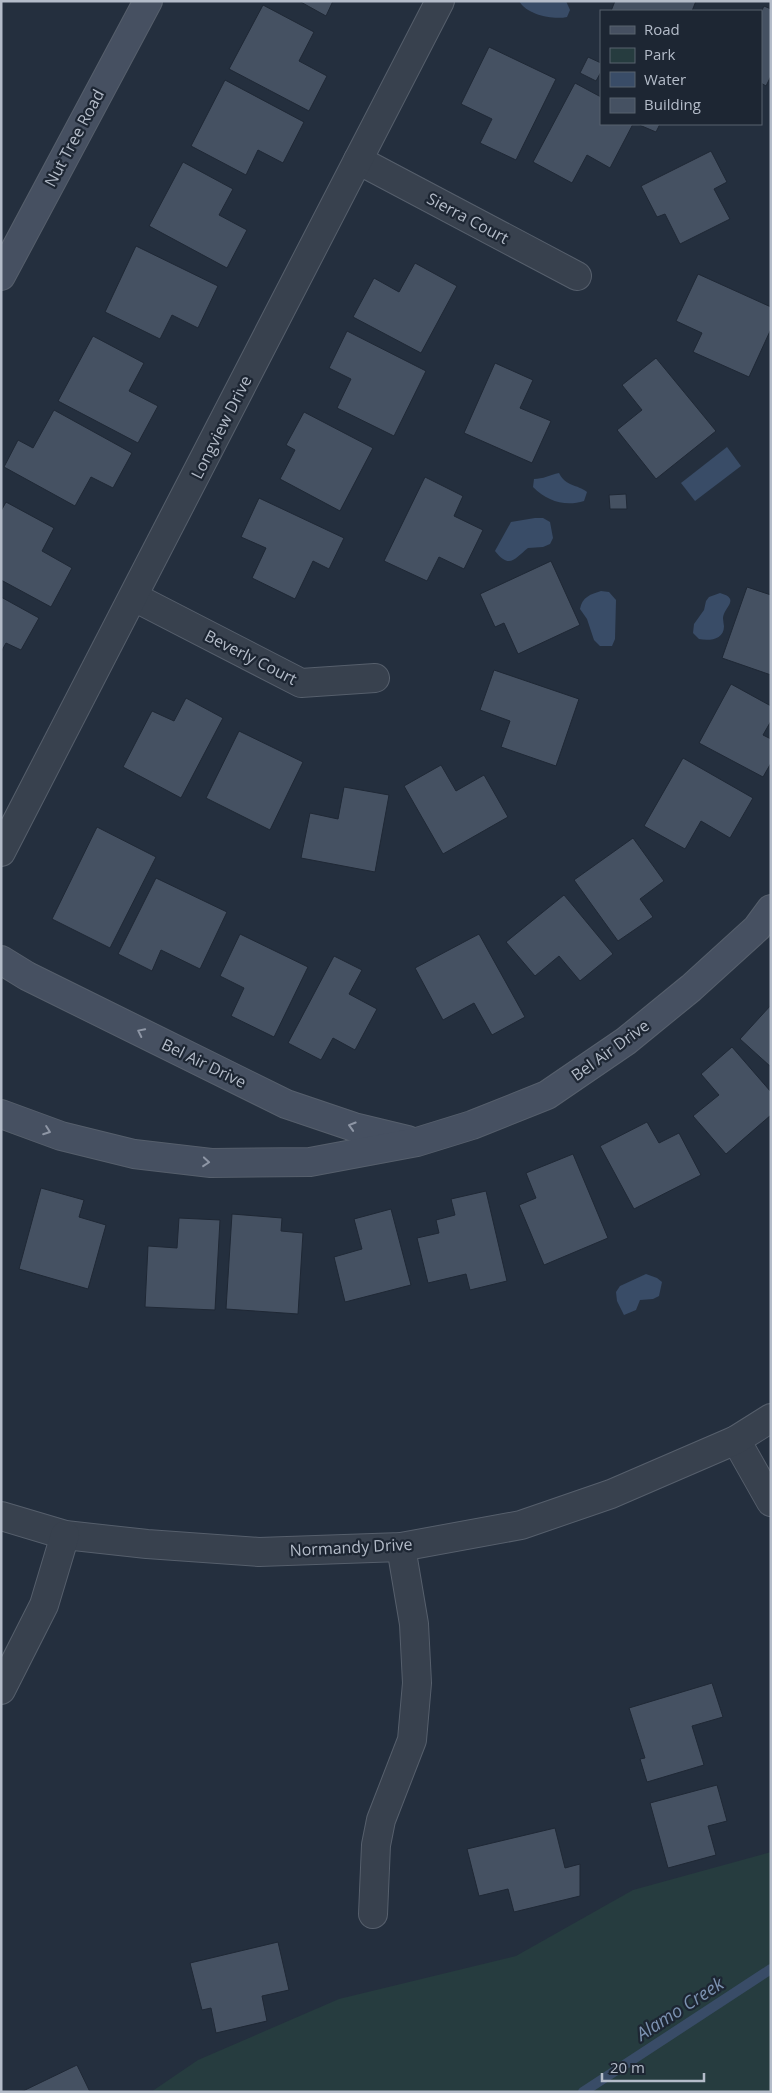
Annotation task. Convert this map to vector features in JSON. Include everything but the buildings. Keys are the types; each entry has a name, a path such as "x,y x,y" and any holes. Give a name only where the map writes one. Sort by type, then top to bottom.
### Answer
{"street":[{"name":"Nut Tree Road","path":"1,276 148,1"},
{"name":"Longview Drive","path":"1,852 134,598 440,1"},
{"name":"Sierra Court","path":"358,160 576,276"},
{"name":"Beverly Court","path":"134,598 301,683 375,678"},
{"name":"Bel Air Drive","path":"1,1114 61,1136 134,1154 211,1163 310,1162 417,1142 472,1125 547,1095 626,1041 691,988 757,928 771,909"},
{"name":"Bel Air Drive","path":"1,960 27,976 286,1104 354,1127 417,1142"},
{"name":"Normandy Drive","path":"1,1516 66,1535 147,1544 259,1552 401,1547 521,1525 611,1494 736,1440 771,1418"},
{"path":"736,1440 771,1502"},
{"path":"1,1690 44,1605 66,1535"},
{"path":"373,1914 376,1846 380,1820 412,1740 417,1684 414,1624 401,1547"}],"green space":[{"path":"771,1852 771,2092 151,2092 198,2060 339,1999 516,1956 633,1890"}],"water":[{"path":"519,1 566,1 570,10 567,17 548,17 528,10"},
{"path":"727,447 741,466 695,501 681,483"},
{"path":"559,473 565,481 587,492 584,501 577,503 557,502 544,496 533,487 534,479"},
{"path":"543,518 550,522 553,538 550,544 543,547 528,548 509,561 500,557 495,551 511,522"},
{"path":"601,591 609,592 616,600 615,639 612,646 600,646 594,640 587,619 580,609 585,599"},
{"path":"720,593 726,595 730,601 723,618 722,634 719,637 707,640 699,639 693,633 694,624 704,610 709,597"},
{"path":"646,1274 662,1282 659,1296 653,1299 640,1300 636,1310 624,1315 617,1301 616,1292 620,1286"}],"waterway":[{"name":"Alamo Creek","path":"583,2092 771,1969"}]}
